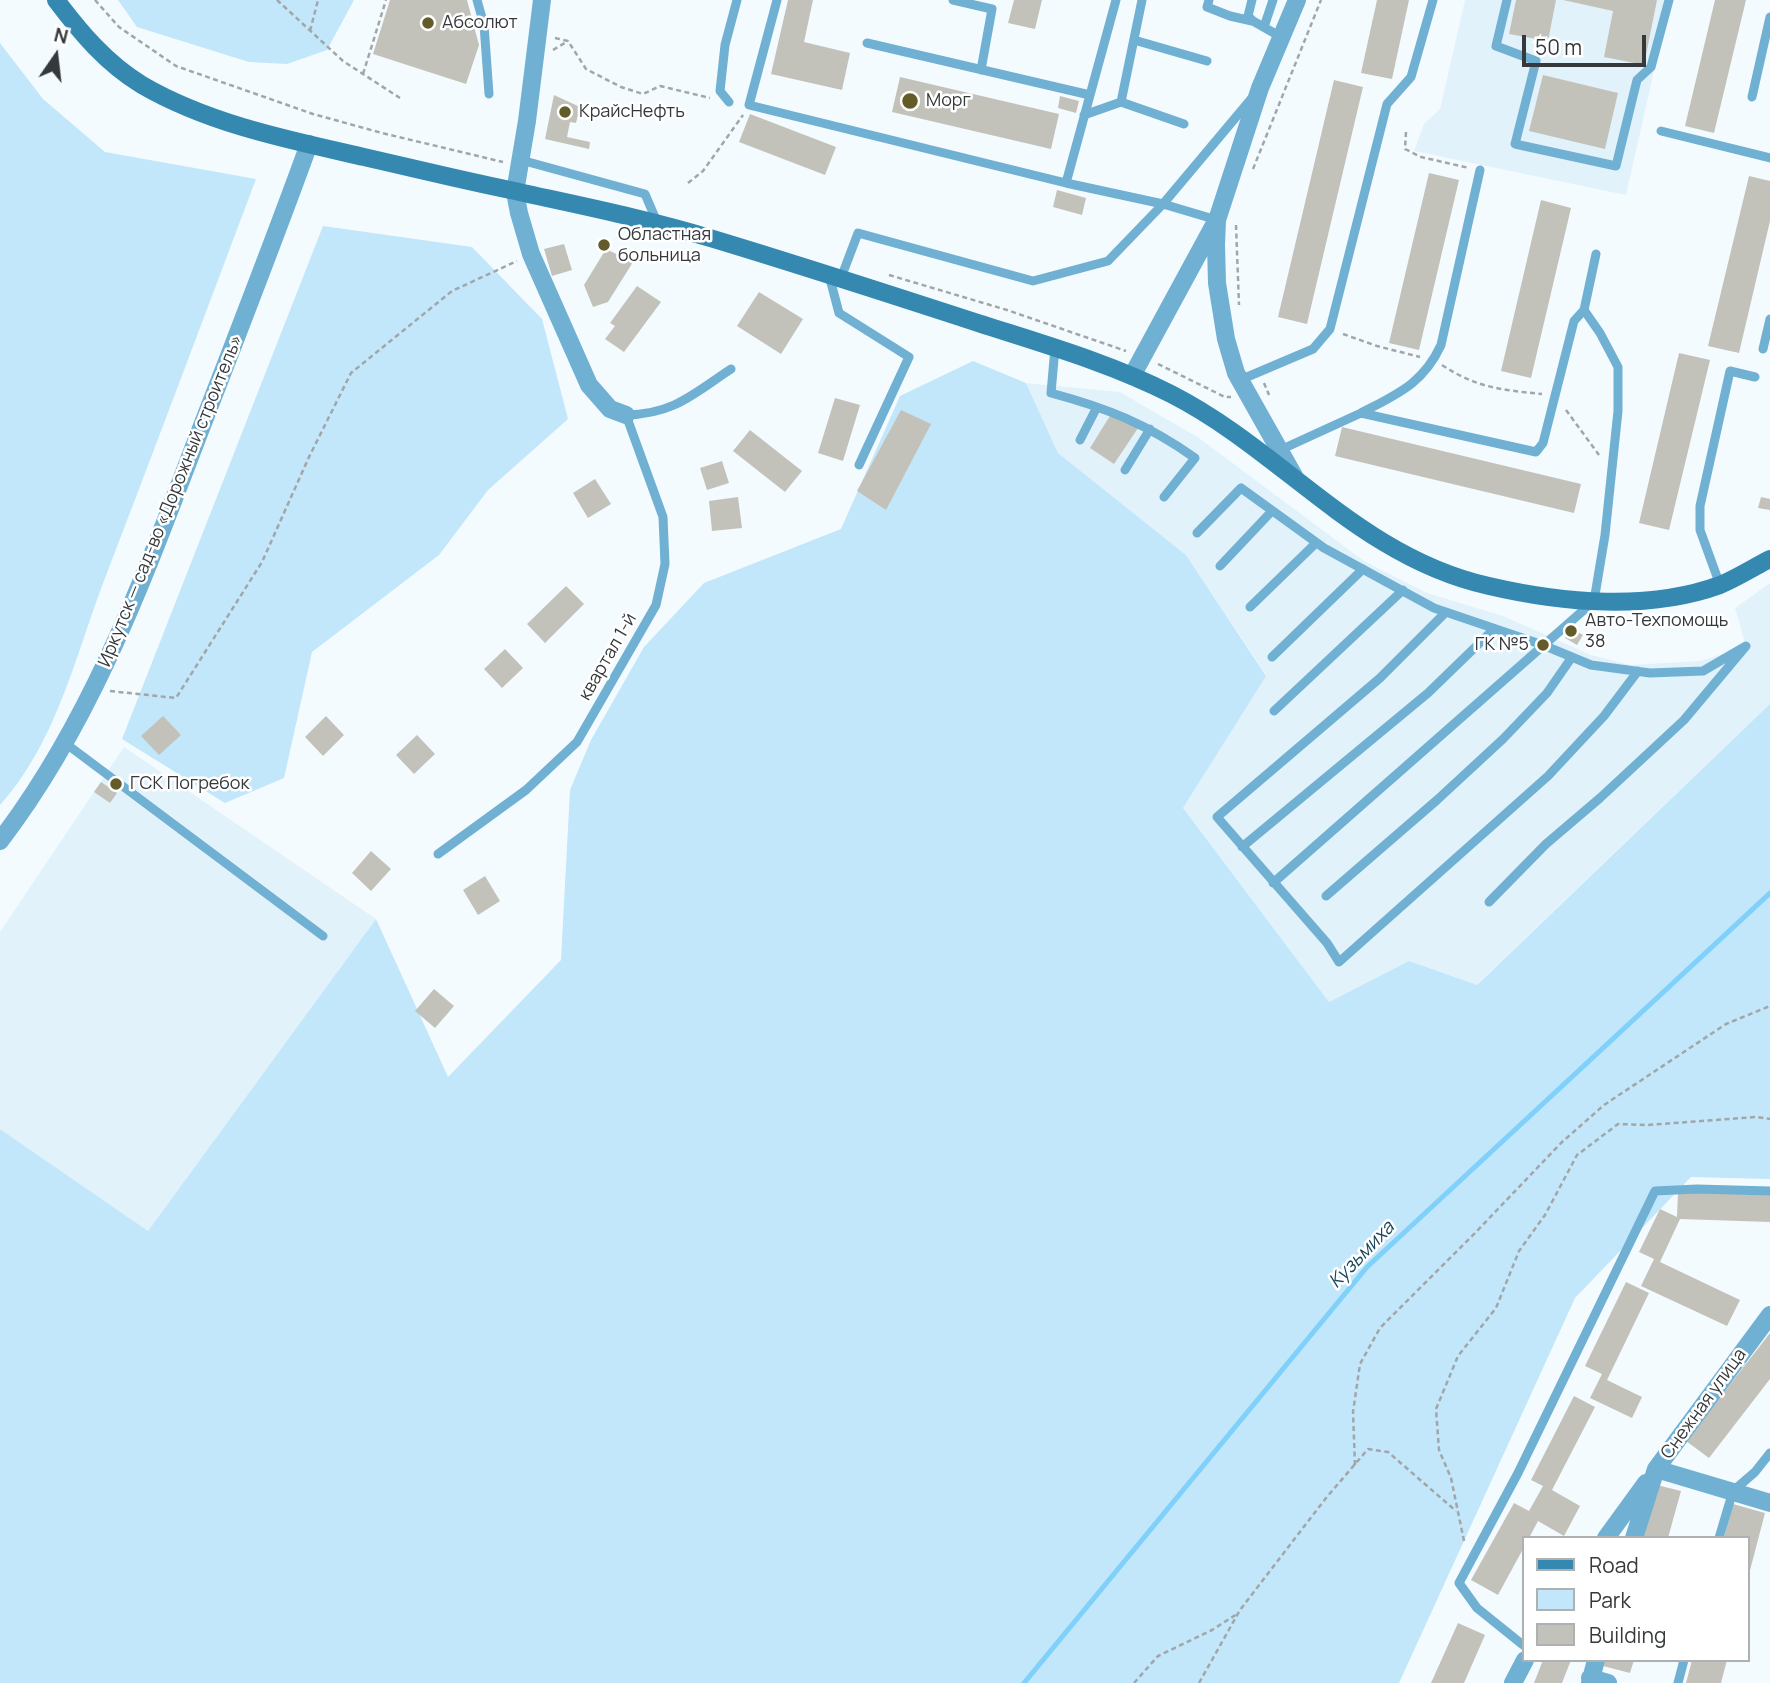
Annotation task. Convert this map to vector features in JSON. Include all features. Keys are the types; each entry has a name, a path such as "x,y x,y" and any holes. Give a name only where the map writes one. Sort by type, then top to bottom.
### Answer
{"main road":[{"path":"56,0 82,34 107,60 142,85 188,107 238,125 309,144 658,224 835,277 1055,348 1132,376 1174,395 1210,418 1348,520 1392,548 1438,570 1485,586 1534,595 1594,601 1663,599 1720,584 1770,559"}],"street":[{"path":"542,0 515,162 515,192 519,213 531,254 589,385 610,409 626,415"},
{"path":"1132,376 1217,219 1260,88 1297,0"},
{"name":"Иркутск — сад-во «Дорожный строитель»","path":"0,841 65,743 139,590 309,144"},
{"path":"1217,219 1219,295 1226,339 1240,380 1298,483"},
{"name":"Снежная улица","path":"1635,1536 1656,1469 1770,1315"},
{"path":"1607,1536 1656,1469 1770,1503"},
{"path":"1513,1683 1524,1662"},
{"path":"1592,1674 1608,1683"}],"lane":[{"path":"477,0 484,25 489,94"},
{"path":"729,102 720,91 725,46 737,0"},
{"path":"777,0 749,106 1217,219"},
{"path":"953,0 992,9 981,70"},
{"path":"1066,183 1116,0"},
{"path":"1121,102 1142,0"},
{"path":"1209,0 1208,7 1253,21 1281,37"},
{"path":"1252,0 1248,16 1253,21"},
{"path":"1264,27 1273,0"},
{"path":"1240,380 1313,349 1329,329 1387,104 1412,77 1433,0"},
{"path":"1507,0 1496,46 1536,61 1515,144 1616,166 1637,79 1651,67 1669,0"},
{"path":"1752,97 1770,17"},
{"path":"1134,40 1208,61"},
{"path":"867,43 1090,95"},
{"path":"859,465 909,357 839,313 835,277 858,233 1034,281 1108,261 1163,204 1260,88"},
{"path":"1084,115 1121,102 1184,124"},
{"path":"1661,131 1770,158"},
{"path":"515,162 645,194 658,224"},
{"path":"1278,451 1410,388 1434,360 1441,345 1479,170"},
{"path":"1361,413 1536,452 1543,443 1574,321 1584,310 1596,254"},
{"path":"1273,883 1594,601 1612,472 1618,411 1618,367 1584,310"},
{"path":"1763,349 1770,319"},
{"path":"1055,348 1051,393 1114,411 1150,429 1195,458 1164,497"},
{"path":"626,415 651,414 681,403 731,369"},
{"path":"1720,584 1700,530 1700,506 1730,371 1755,377"},
{"path":"1080,440 1097,407"},
{"name":"квартал 1-й","path":"438,854 526,790 577,742 656,605 664,564 663,517 626,415"},
{"path":"1125,470 1150,429"},
{"path":"1197,533 1241,488 1270,512 1316,543 1446,612 1543,645 1591,665 1638,671 1703,671 1746,646 1684,720 1546,844 1489,902"},
{"path":"1220,566 1270,512"},
{"path":"1250,607 1316,543"},
{"path":"1272,657 1363,569"},
{"path":"1274,711 1403,590"},
{"path":"1446,612 1380,678 1217,817 1327,943 1339,962 1548,776 1604,716 1638,671"},
{"path":"1242,847 1428,693 1494,629"},
{"path":"1326,896 1503,739 1547,693 1572,657"},
{"path":"65,743 323,936"},
{"path":"1522,1644 1477,1608 1459,1583 1524,1461 1656,1191 1770,1191"},
{"path":"1720,1536 1733,1491 1755,1472 1770,1453"},
{"path":"1678,1683 1683,1662"}],"path":[{"path":"95,0 119,27 176,66 313,114 418,142 515,162"},
{"path":"277,0 343,61 400,98"},
{"path":"310,31 318,0"},
{"path":"363,74 386,0"},
{"path":"1250,177 1321,0"},
{"path":"537,39 568,41 586,69 621,87 643,94 660,86 729,102"},
{"path":"688,183 703,171 749,106"},
{"path":"1406,132 1405,149 1421,157 1479,170"},
{"path":"1235,216 1239,309"},
{"path":"93,689 176,698 262,562 309,457 351,373 452,291 531,254"},
{"path":"1345,335 1434,360 1457,375 1484,387 1555,396 1612,472"},
{"path":"1259,372 1270,395"},
{"path":"1355,1465 1353,1412 1360,1364 1380,1328 1561,1143 1604,1105 1726,1024 1770,1006"},
{"path":"1464,1541 1451,1478 1439,1450 1436,1409 1458,1356 1496,1308 1519,1251 1545,1215 1577,1156 1618,1124 1647,1125 1756,1117 1770,1119"},
{"path":"1199,1683 1238,1613 1318,1508 1368,1450 1388,1452 1457,1511"},
{"path":"1134,1683 1157,1656 1212,1630 1238,1613"}],"shaded area":[{"path":"1465,0 1670,0 1626,195 1414,151 1424,124 1440,109"},
{"path":"1026,383 1120,392 1199,438 1364,561 1427,593 1503,616 1591,655 1631,665 1700,661 1746,647 1735,608 1770,583 1770,704 1476,985 1409,961 1329,1002 1183,808 1266,675 1186,555 1058,453"},
{"path":"124,747 376,919 148,1231 0,1129 0,932"}],"green space":[{"path":"118,0 354,0 327,50 287,64 249,62 137,27"},
{"path":"0,43 43,99 105,152 256,179 61,701 35,756 0,805"},
{"path":"323,226 472,247 542,319 568,419 488,490 439,555 312,652 284,778 225,803 122,739"},
{"path":"973,361 1026,383 1058,453 1186,555 1266,676 1183,808 1329,1002 1409,961 1477,985 1770,704 1770,1179 1691,1177 1575,1298 1399,1683 0,1683 0,1129 148,1231 376,919 448,1077 561,960 570,790 591,740 644,647 704,583 841,529 900,396"}],"building":[{"name":"Абсолют","path":"390,0 467,0 479,45 466,84 373,54"},
{"path":"788,0 813,0 804,42 850,53 842,90 771,74"},
{"path":"1014,0 1042,0 1035,29 1008,23"},
{"path":"1377,0 1409,0 1392,79 1361,73"},
{"path":"1516,0 1556,0 1548,41 1509,34"},
{"path":"1563,0 1657,0 1644,65 1604,57 1613,11"},
{"path":"1715,0 1746,0 1714,133 1685,126"},
{"path":"1543,75 1618,93 1605,149 1529,131"},
{"path":"900,77 1059,114 1051,149 892,112"},
{"path":"1334,80 1363,87 1307,324 1278,317"},
{"path":"554,95 580,107 576,123 570,122 567,137 590,142 589,149 545,139"},
{"path":"1060,96 1079,101 1076,113 1058,108"},
{"path":"750,114 836,147 825,175 739,142"},
{"path":"1429,173 1459,180 1419,350 1389,343"},
{"path":"1749,176 1770,181 1770,221 1739,353 1708,346"},
{"path":"1057,190 1086,198 1082,215 1053,207"},
{"path":"1541,200 1571,208 1531,378 1501,371"},
{"path":"564,244 572,270 552,276 544,249"},
{"path":"606,249 633,262 608,302 593,307 584,285"},
{"path":"637,286 661,302 624,352 605,339 615,326 610,323"},
{"path":"759,292 803,319 781,354 737,326"},
{"path":"1679,353 1710,360 1669,530 1639,523"},
{"path":"835,398 860,405 843,461 818,453"},
{"path":"901,410 931,424 886,510 857,491"},
{"path":"1113,411 1138,428 1114,464 1090,448"},
{"path":"1342,427 1581,484 1574,513 1335,456"},
{"path":"750,430 802,471 785,492 733,451"},
{"path":"722,461 729,483 707,490 700,468"},
{"path":"595,479 611,504 588,518 573,493"},
{"path":"738,497 742,528 712,531 709,501"},
{"path":"1761,497 1770,499 1770,510 1758,508"},
{"path":"566,586 584,604 545,643 527,624"},
{"path":"1571,628 1583,635 1577,645 1565,638"},
{"path":"505,649 523,668 502,688 484,669"},
{"path":"163,716 181,735 159,755 141,736"},
{"path":"326,716 344,735 323,756 305,737"},
{"path":"417,735 435,754 414,774 396,755"},
{"path":"101,782 117,793 110,803 94,792"},
{"path":"371,851 391,869 371,891 352,873"},
{"path":"485,876 500,901 478,915 463,890"},
{"path":"434,989 454,1006 435,1028 415,1011"},
{"path":"1678,1192 1770,1195 1770,1222 1680,1219 1660,1262 1740,1300 1727,1326 1641,1286 1654,1259 1639,1252 1660,1209 1677,1217"},
{"path":"1626,1282 1649,1293 1607,1380 1642,1397 1632,1418 1590,1398 1602,1374 1585,1366"},
{"path":"1770,1333 1770,1379 1709,1458 1686,1441"},
{"path":"1574,1396 1595,1407 1552,1490 1580,1506 1564,1536 1538,1521 1530,1536 1522,1536 1522,1551 1498,1595 1471,1580 1514,1503 1529,1511 1543,1486 1531,1480"},
{"path":"1653,1484 1681,1491 1669,1536 1639,1536"},
{"path":"1733,1504 1765,1513 1749,1574 1749,1536 1725,1536"},
{"path":"1458,1623 1485,1635 1464,1683 1431,1683"},
{"path":"1542,1662 1570,1662 1562,1683 1534,1683"},
{"path":"1604,1662 1633,1662 1630,1673 1603,1666"},
{"path":"1691,1662 1726,1662 1721,1683 1686,1683"}],"waterway":[{"name":"Кузьмиха","path":"1024,1683 1367,1267 1770,893"}],"place":[{"name":"Абсолют","path":"428,23"},
{"name":"Морг","path":"910,101"},
{"name":"КрайсНефть","path":"565,112"},
{"name":"Областная больница","path":"604,245"},
{"name":"Авто-Техпомощь 38","path":"1571,631"},
{"name":"ГК №5","path":"1543,645"},
{"name":"ГСК Погребок","path":"116,784"}]}
